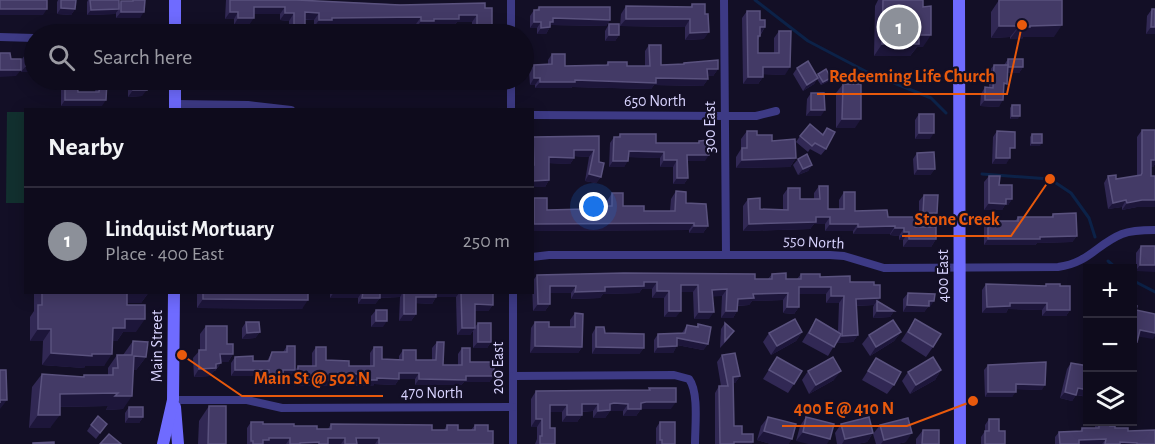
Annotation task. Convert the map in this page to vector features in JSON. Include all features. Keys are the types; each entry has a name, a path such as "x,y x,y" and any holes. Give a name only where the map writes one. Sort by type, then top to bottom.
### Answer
{"main road":[{"path":"175,0 175,24"},
{"name":"400 East","path":"959,0 960,444"},
{"path":"175,90 175,107"},
{"name":"Main Street","path":"174,294 173,400 178,444"},
{"name":"Main Street","path":"163,444 173,400"}],"street":[{"path":"511,0 511,24"},
{"name":"300 East","path":"723,0 725,7 726,255"},
{"path":"0,37 24,38"},
{"path":"511,90 511,108"},
{"path":"175,107 248,105 274,108"},
{"name":"650 North","path":"534,116 756,116 776,111"},
{"name":"550 North","path":"534,257 837,255 884,268 1066,266 1087,258 1121,234 1155,230"},
{"name":"200 East","path":"513,294 513,444"},
{"path":"513,376 674,375 689,379 692,382 694,393 695,444"},
{"name":"470 North","path":"173,400 247,400 282,408 513,407"}],"green space":[{"path":"7,112 24,112 24,203 6,203"}],"building":[{"path":"0,0 47,0 47,9 0,9"},
{"path":"61,0 76,0 75,9 61,8"},
{"path":"90,0 119,0 119,9 91,10"},
{"path":"145,0 144,12 121,12 121,1"},
{"path":"230,0 297,0 400,5 485,3 485,8 492,8 492,24 477,24 477,15 459,15 459,19 434,19 434,21 421,21 421,17 319,20 319,13 305,12 305,24 294,24 294,13 285,13 285,7 254,7 254,18 238,18 238,12 230,12"},
{"path":"883,0 923,0 923,7 931,6 931,35 919,35 919,44 882,44"},
{"path":"999,0 1062,0 1062,25 999,26"},
{"path":"692,4 705,4 709,32 690,33 690,19 626,19 626,6 692,7"},
{"path":"539,7 610,7 610,20 553,18 550,27 541,28 541,22 534,22 534,10 539,10"},
{"path":"1152,9 1155,9 1155,27 1151,27"},
{"path":"747,11 760,11 760,20 765,20 765,27 760,27 760,36 758,36 758,53 779,53 779,31 791,31 790,67 763,67 763,77 748,77"},
{"path":"609,24 619,24 619,35 609,35"},
{"path":"649,45 661,45 661,65 718,60 718,69 707,69 708,79 656,78 656,83 575,80 575,82 540,82 540,78 534,78 534,65 552,64 552,54 565,54 565,66 627,62 627,66 650,66"},
{"path":"0,53 10,53 11,59 21,59 21,70 0,70"},
{"path":"1008,59 1023,59 1023,67 1008,67"},
{"path":"808,61 818,78 807,85 797,68"},
{"path":"994,65 1008,65 1003,100 985,100 985,87 993,88"},
{"path":"826,69 831,78 823,82 818,74"},
{"path":"843,84 861,84 861,119 842,119"},
{"path":"65,90 99,92 99,90 107,90 106,100 65,100"},
{"path":"811,93 824,93 825,110 811,110"},
{"path":"1012,105 1020,105 1020,116 1012,116"},
{"path":"919,114 934,114 934,133 919,133"},
{"path":"810,124 823,135 827,128 835,132 826,149 815,143 812,146 800,136"},
{"path":"1142,130 1155,130 1155,160 1151,160 1151,176 1155,176 1155,200 1127,203 1126,200 1113,203 1108,176 1116,175 1116,179 1142,173"},
{"path":"747,131 757,131 757,135 772,135 772,141 795,139 796,158 742,160 742,148 747,148"},
{"path":"997,131 1015,132 1015,148 1010,148 1010,158 996,158"},
{"path":"620,134 656,134 656,143 699,143 699,141 709,140 709,155 687,155 688,178 677,178 677,160 664,160 664,152 629,151 628,161 613,161 614,137 620,137"},
{"path":"1032,134 1042,134 1042,143 1032,143"},
{"path":"599,136 599,162 604,163 601,177 589,174 594,150 574,150 574,158 549,157 549,180 534,181 534,137"},
{"path":"934,152 935,169 918,169 917,153"},
{"path":"807,154 812,165 803,169 798,159"},
{"path":"989,176 1000,176 999,185 1012,185 1012,199 1006,199 1006,204 989,203"},
{"path":"819,186 828,186 828,209 844,209 844,192 855,192 855,211 887,210 888,217 915,217 915,227 936,227 936,239 909,239 909,232 904,232 904,228 895,228 895,226 858,227 858,224 830,224 830,217 816,217 816,222 749,224 748,199 760,198 760,209 788,210 788,188 800,188 800,199 820,199"},
{"path":"676,191 686,192 686,203 706,204 708,226 694,226 694,223 534,224 534,198 547,198 547,210 601,211 601,206 612,206 612,193 623,193 623,206 644,206 644,211 675,211"},
{"path":"924,195 938,195 937,213 923,213"},
{"path":"1076,213 1077,236 988,239 988,221 1018,221 1018,217 1053,217 1053,214"},
{"path":"1141,246 1155,246 1155,265 1140,265"},
{"path":"786,273 786,279 801,279 801,274 820,274 820,277 850,276 850,282 874,282 874,285 880,285 880,298 856,299 858,335 842,336 844,296 831,296 831,287 799,287 799,307 787,307 788,293 753,294 754,298 738,299 737,311 726,311 727,289 712,290 714,312 699,312 698,285 681,285 681,311 669,311 669,291 657,291 657,282 644,282 644,286 605,287 605,291 575,292 576,286 550,286 550,304 538,304 537,275 755,274 755,279 772,279 772,274"},
{"path":"986,284 1070,286 1070,310 1047,310 1047,303 1010,303 1010,306 987,307"},
{"path":"908,293 935,294 934,301 929,301 929,306 907,305"},
{"path":"42,294 127,294 127,305 145,305 145,319 125,319 125,328 113,328 112,354 92,354 92,356 51,353 51,329 38,329 38,305 42,305"},
{"path":"203,294 308,294 308,300 203,299"},
{"path":"363,294 380,294 380,298 362,298"},
{"path":"404,294 436,294 436,297 416,297 416,314 404,314"},
{"path":"461,294 493,294 493,305 475,304 475,328 462,328"},
{"path":"877,301 894,311 877,311"},
{"path":"376,310 387,310 387,321 376,321"},
{"path":"1137,310 1155,314 1155,333 1140,330 1137,342"},
{"path":"575,313 583,314 582,347 535,346 535,322 549,322 549,327 575,327"},
{"path":"795,319 802,332 777,346 769,333"},
{"path":"816,319 841,334 834,347 809,333"},
{"path":"915,319 941,334 933,347 908,332"},
{"path":"893,320 901,332 876,347 869,335"},
{"path":"246,322 259,322 260,332 247,333"},
{"path":"478,323 491,323 491,342 478,342"},
{"path":"725,323 734,331 725,341"},
{"path":"698,324 711,327 708,344 677,338 677,346 658,347 658,334 685,333 687,325 698,327"},
{"path":"206,326 227,326 227,344 233,344 233,354 220,354 221,363 216,364 216,368 199,369 199,350 206,350"},
{"path":"596,327 604,327 605,333 644,334 644,348 596,347"},
{"path":"133,341 148,342 146,357 134,356 132,396 115,396 118,393 60,394 60,415 38,415 42,374 84,377 84,375 113,375 113,368 118,368 117,355 132,355"},
{"path":"437,342 444,342 443,365 462,365 462,348 470,348 470,362 494,362 494,376 466,376 466,380 419,379 419,373 399,373 399,379 359,380 359,374 344,374 344,380 298,380 298,366 316,366 316,347 326,347 326,360 349,361 349,366 374,366 374,347 382,347 382,359 403,360 403,350 416,350 416,360 436,360"},
{"path":"287,346 295,346 295,370 283,370 283,376 269,376 269,370 235,370 235,357 253,356 253,361 269,361 272,352 287,352"},
{"path":"735,353 740,376 733,377 734,426 742,426 742,434 753,434 753,442 720,444 719,386 728,386 722,355"},
{"path":"777,357 802,371 794,384 769,370"},
{"path":"833,357 841,371 816,385 808,371"},
{"path":"933,357 941,370 916,385 908,372"},
{"path":"876,358 901,372 894,385 868,371"},
{"path":"1046,362 1045,385 1016,384 1016,392 988,392 988,365"},
{"path":"1071,363 1083,365 1083,389 1078,388 1076,395 1065,392"},
{"path":"0,370 6,370 7,400 0,400"},
{"path":"649,388 676,388 676,402 641,403 641,409 628,409 628,404 614,403 610,404 610,410 598,411 598,404 582,404 582,415 567,415 567,405 550,405 550,428 555,428 555,444 540,444 542,419 536,419 536,391 650,390"},
{"path":"209,406 226,406 226,444 208,444"},
{"path":"129,407 143,407 143,417 129,417"},
{"path":"98,416 107,424 100,433 91,425"},
{"path":"768,417 796,424 792,439 764,431"},
{"path":"806,417 834,424 830,439 803,432"},
{"path":"869,417 873,433 845,439 841,424"},
{"path":"908,418 912,433 884,440 880,425"},
{"path":"989,419 999,419 999,431 1005,431 1005,444 985,444 985,431 989,431"},
{"path":"251,422 317,426 317,429 331,429 331,424 432,425 432,430 447,430 447,425 458,425 458,430 475,430 475,425 488,425 488,431 493,431 493,444 379,444 379,438 356,438 357,444 345,444 345,438 328,438 328,444 319,444 319,442 290,444 290,438 269,438 269,440 263,440 263,444 253,444"},
{"path":"660,422 675,422 675,444 662,444"},
{"path":"1099,426 1115,426 1115,428 1128,428 1128,431 1155,430 1155,444 1120,442 1120,444 1105,444 1106,439 1079,440 1079,444 1060,444 1059,432 1099,428"},
{"path":"923,430 939,430 939,444 922,444"},
{"path":"109,434 121,444 100,444"},
{"path":"54,442 54,444 33,444 33,443"}],"waterway":[{"path":"755,0 808,41 867,72 931,98 946,113"},
{"path":"982,174 1050,179 1071,193 1089,218 1095,237"},
{"path":"1108,261 1111,264"},
{"path":"1137,283 1155,292"}],"place":[{"name":"Redeeming Life Church","path":"1022,25"},
{"name":"Lindquist Mortuary","path":"899,27"},
{"name":"Stone Creek","path":"1050,179"},
{"name":"Main St @ 502 N","path":"182,355"},
{"name":"400 E @ 410 N","path":"973,401"}]}
